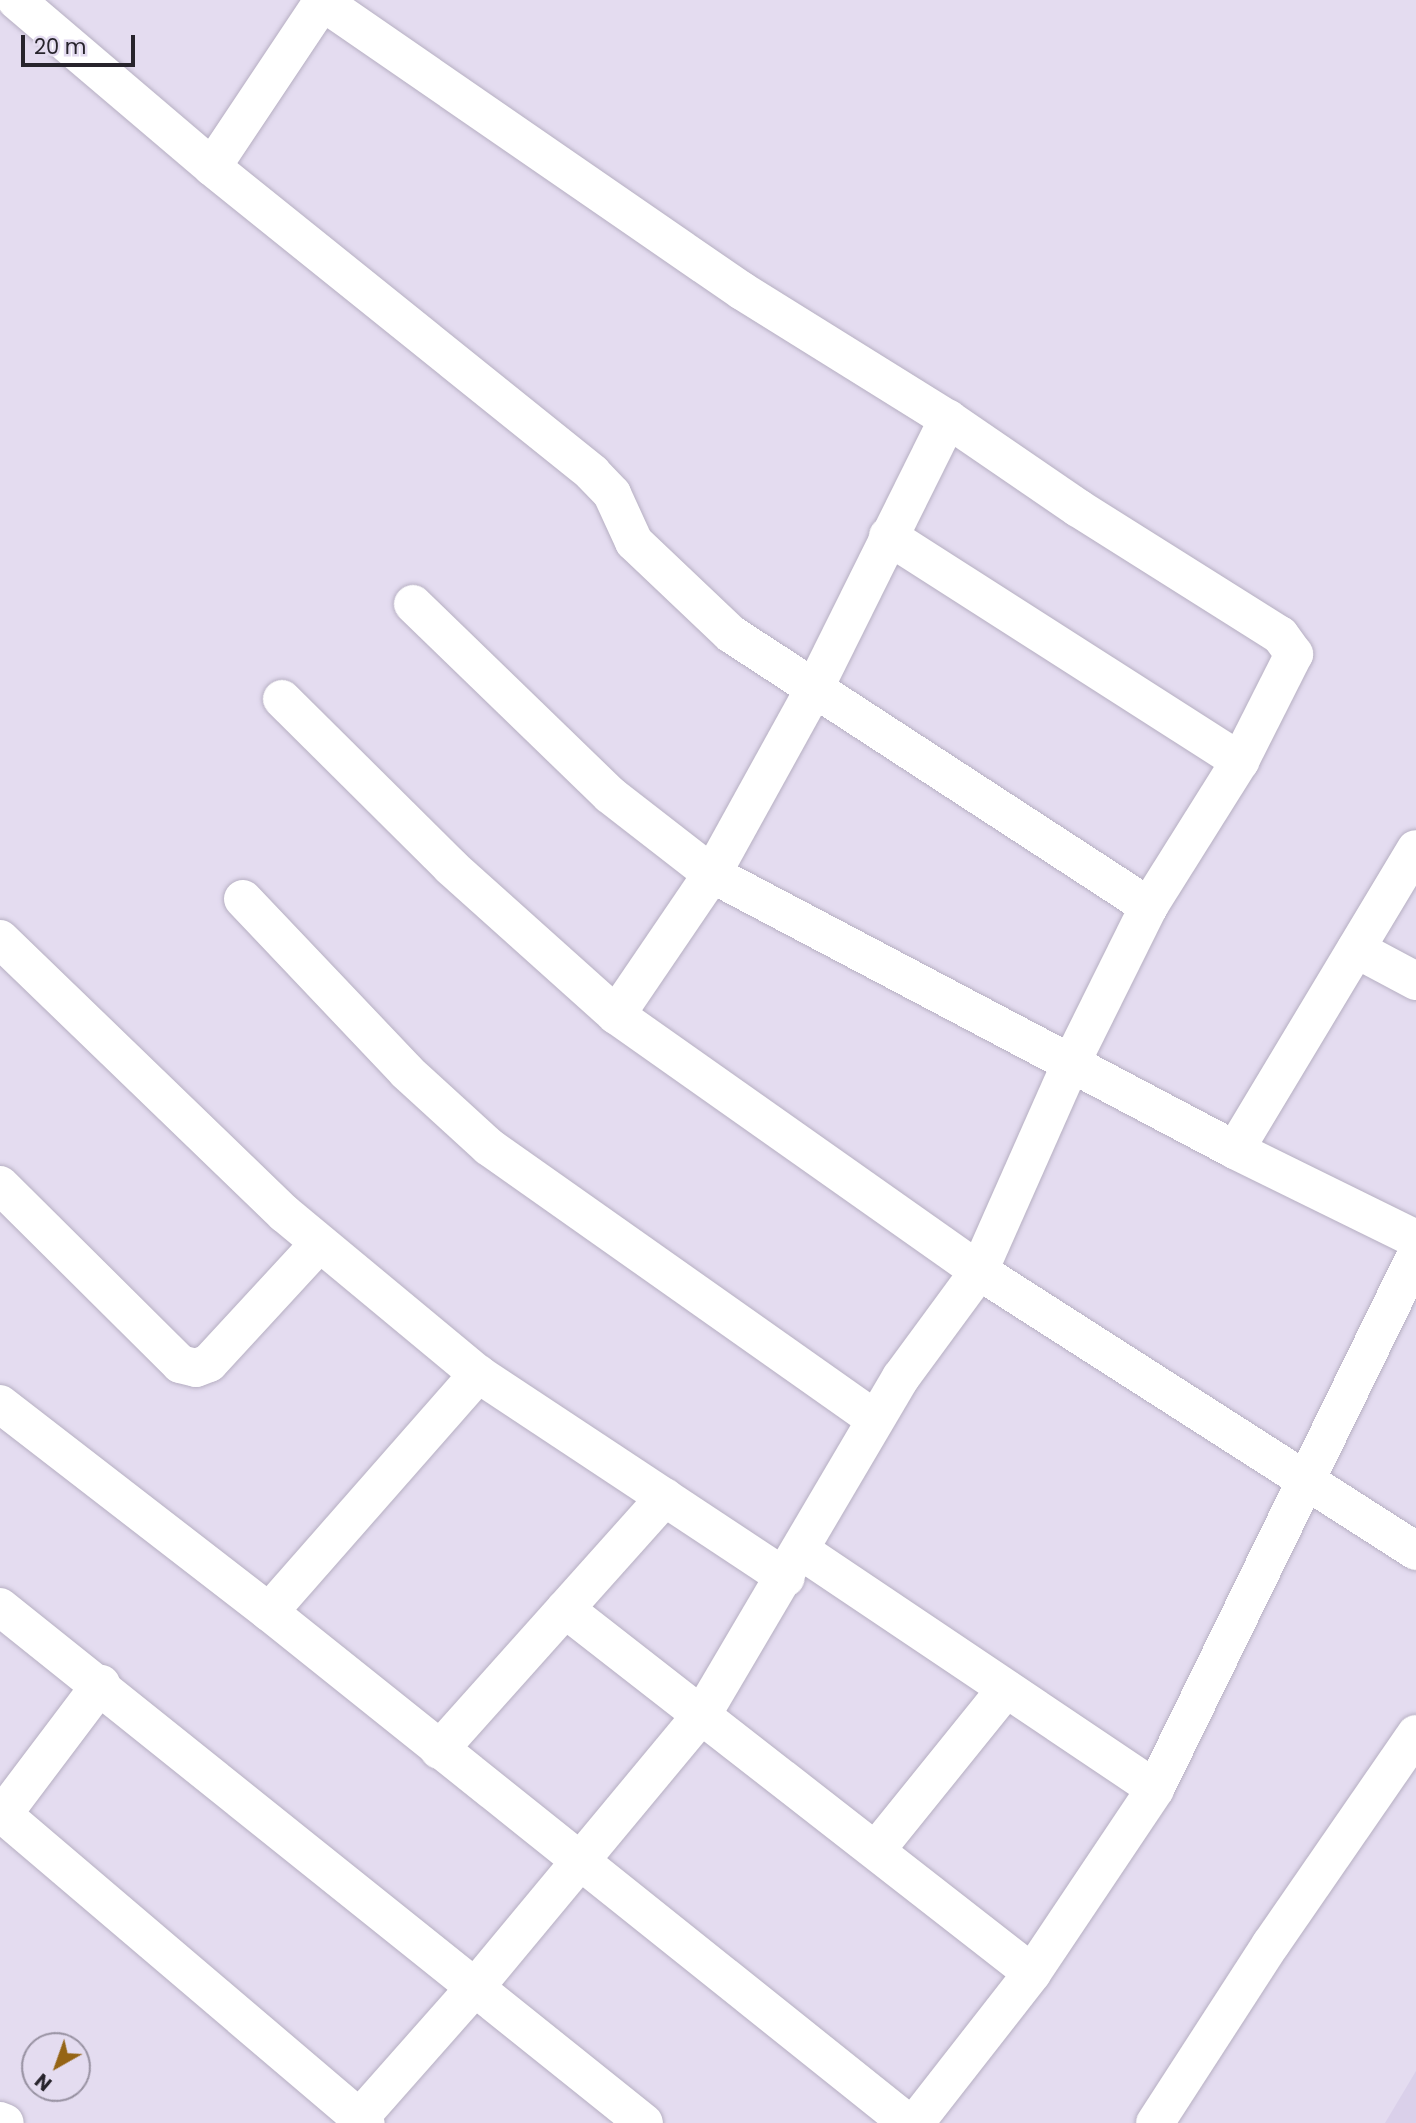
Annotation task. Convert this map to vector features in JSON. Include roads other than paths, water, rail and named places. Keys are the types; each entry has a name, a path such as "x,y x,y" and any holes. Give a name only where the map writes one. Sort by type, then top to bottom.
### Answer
{"street":[{"path":"16,0 212,167 592,473 612,494 634,542 731,634 813,691 1149,906"},
{"path":"101,1684 1,1814 360,2121 477,1986 576,1862 703,1713 793,1564 875,1419 979,1272 1072,1061 1149,906 1240,761 1292,665 1289,645 948,419 742,292 321,1 212,167"},
{"path":"616,1015 712,874 813,691 948,419"},
{"path":"888,536 1240,761"},
{"path":"413,604 610,794 712,874 1072,1061 1235,1150 1416,1239"},
{"path":"282,699 451,867 616,1015 979,1272 1305,1477 1416,1551"},
{"path":"1235,1150 1416,849"},
{"path":"243,900 407,1072 489,1147 875,1419"},
{"path":"0,939 319,1244 478,1374 665,1497 793,1564 1006,1689 1156,1789"},
{"path":"1356,949 1416,981"},
{"path":"0,1185 180,1364 196,1368 209,1363 319,1244"},
{"path":"915,2123 1032,1973 1156,1789 1305,1477 1416,1255"},
{"path":"269,1612 478,1374"},
{"path":"0,1404 269,1612 576,1862 908,2123"},
{"path":"439,1750 665,1497"},
{"path":"0,1607 101,1684 644,2123"},
{"path":"565,1609 703,1713 1032,1973"},
{"path":"876,1850 1006,1689"},
{"path":"1155,2123 1270,1944 1416,1734"},
{"path":"0,2121 5,2123"}]}
